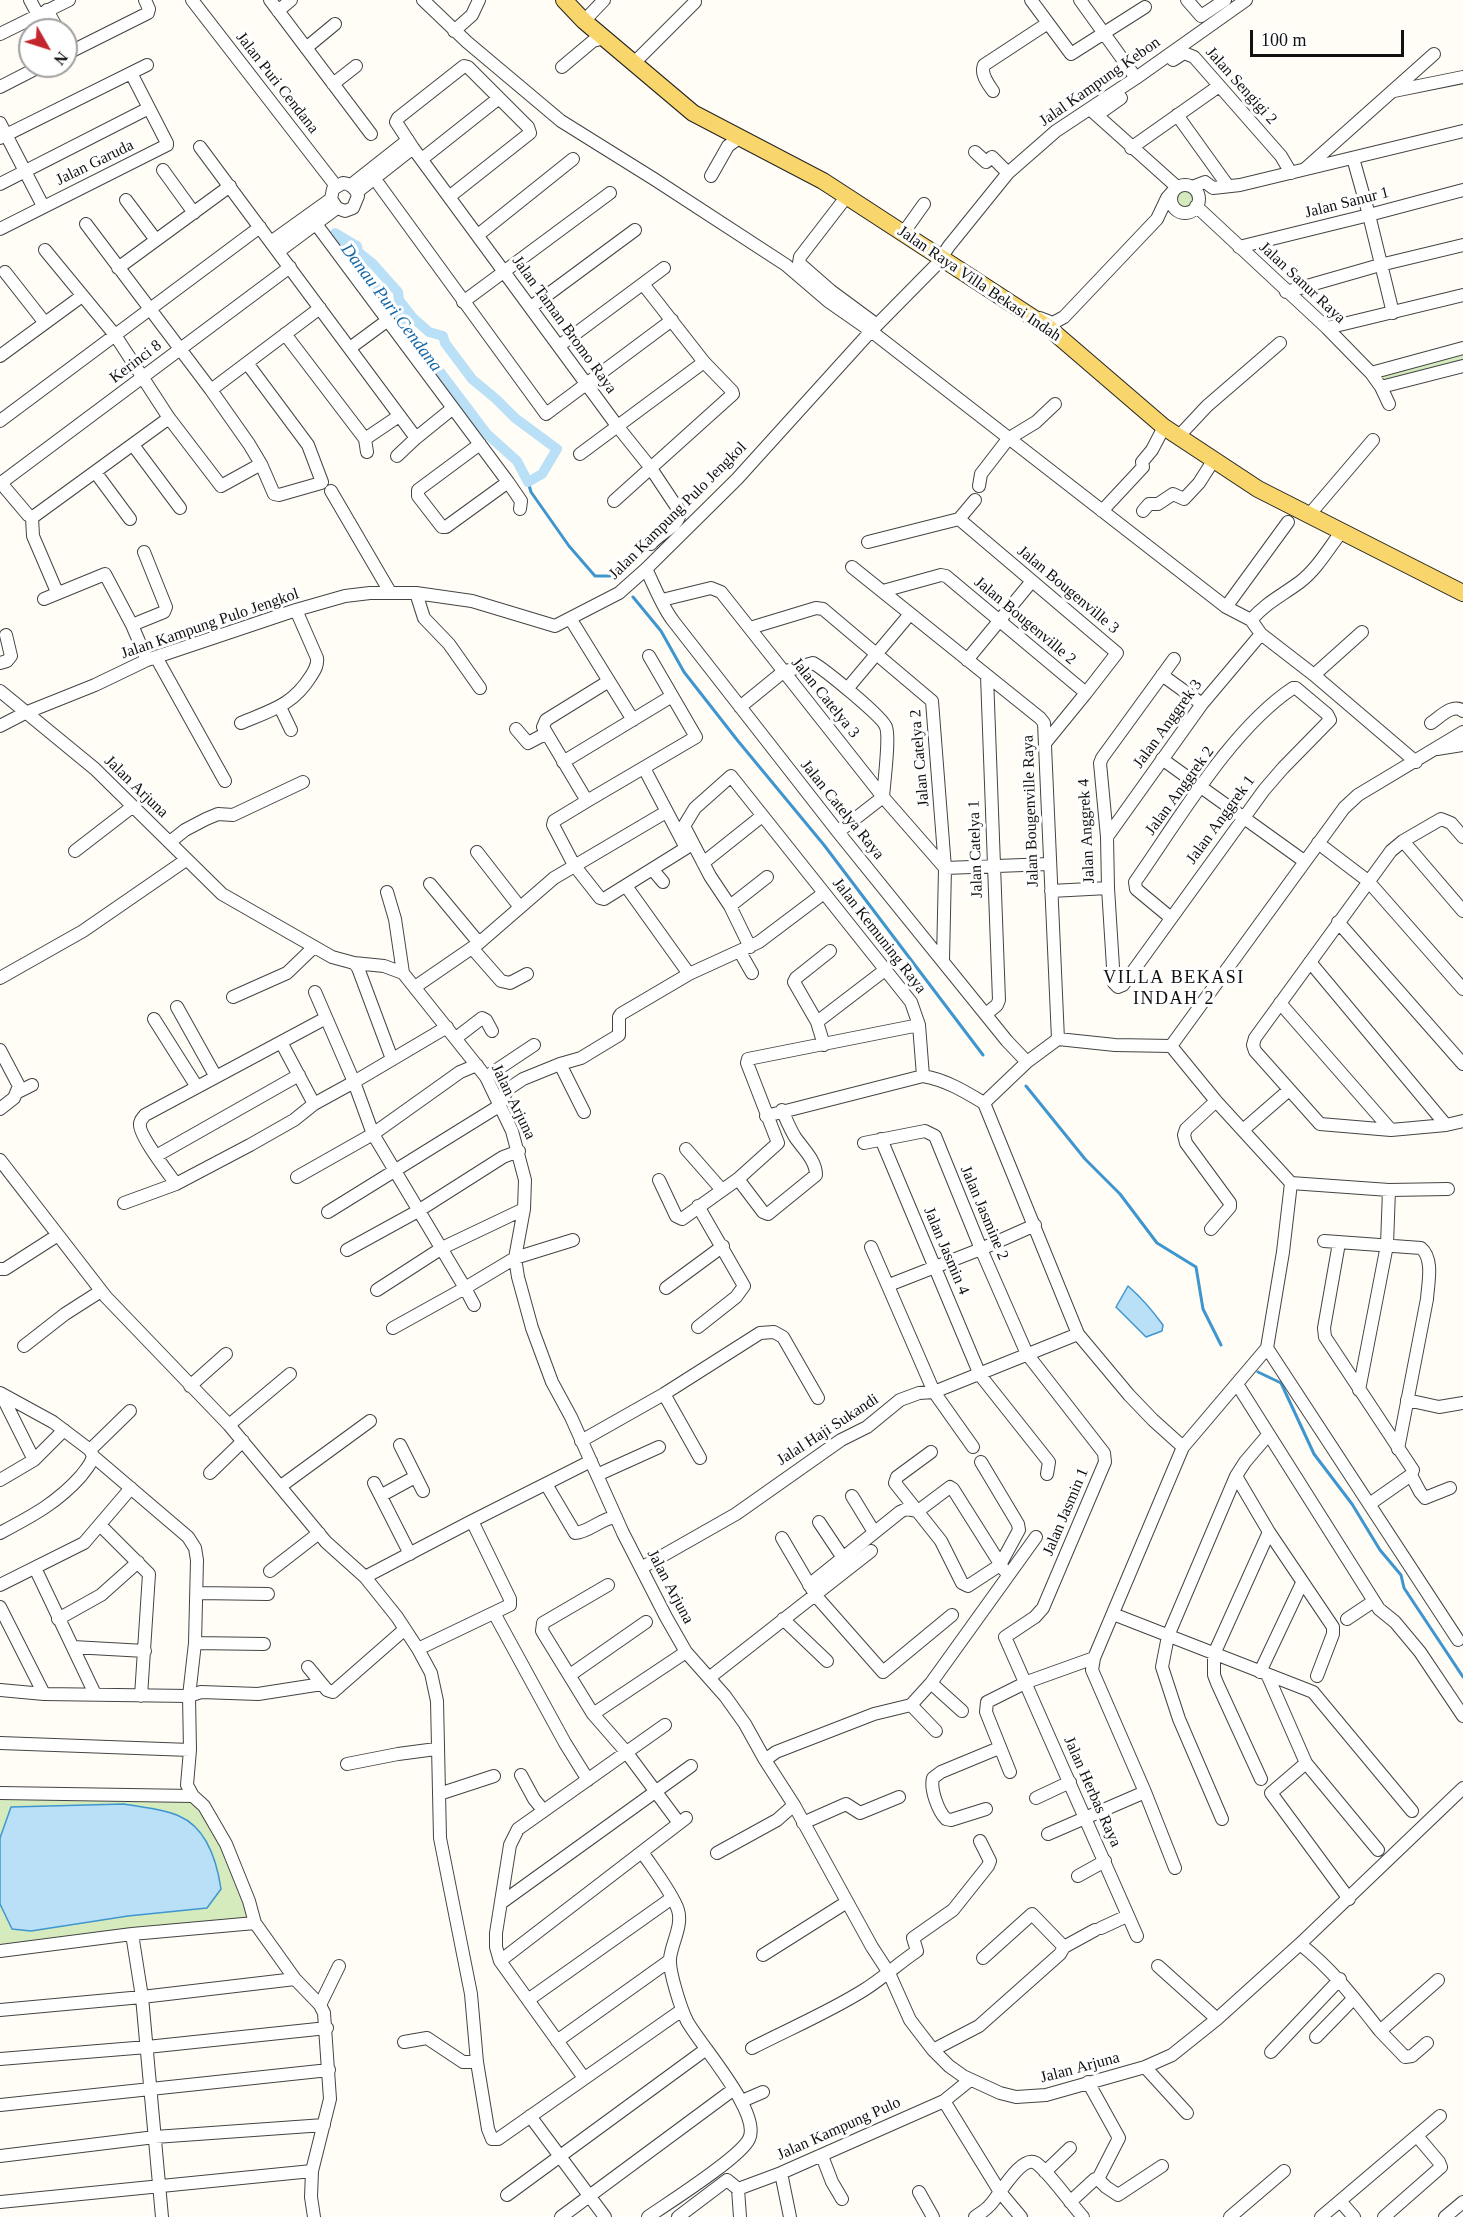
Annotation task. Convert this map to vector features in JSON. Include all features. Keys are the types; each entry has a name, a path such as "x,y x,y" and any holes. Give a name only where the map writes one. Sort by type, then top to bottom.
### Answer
{"main road":[{"name":"Jalan Raya Villa Bekasi Indah","path":"564,0 604,39 693,114 782,159 847,196 1014,305 1050,329 1178,437 1258,489 1463,593"}],"street":[{"path":"30,0 47,18"},
{"path":"0,34 69,0"},
{"path":"78,46 148,13 149,9 145,0"},
{"name":"Jalan Puri Cendana","path":"192,0 336,186"},
{"path":"270,0 370,134"},
{"path":"278,11 291,0"},
{"path":"423,0 454,31 573,130 654,179 786,265 828,301 874,328"},
{"path":"454,31 472,15 479,0"},
{"path":"584,21 604,0"},
{"path":"1031,0 1071,54 1145,7"},
{"path":"1080,0 1136,78"},
{"path":"1187,0 1198,15 1203,15 1225,0"},
{"name":"Jalal Kampung Kebon","path":"944,260 943,255 949,246 1008,173 1056,131 1094,112 1136,78 1246,0"},
{"path":"633,64 695,2"},
{"path":"993,91 985,78 982,69 984,65 1048,23"},
{"path":"306,48 335,24"},
{"path":"562,67 593,41 604,39"},
{"name":"Jalan Sengigi 2","path":"1094,112 1184,53 1194,57 1281,156 1297,171"},
{"path":"1297,171 1434,54"},
{"path":"3,137 147,65"},
{"path":"333,84 356,66"},
{"name":"Jalan Taman Bromo Raya","path":"499,98 464,66 398,118 396,122 618,427 650,467 680,514 674,524 651,544"},
{"path":"0,184 149,108 131,73"},
{"path":"1392,92 1463,77"},
{"path":"0,87 18,78"},
{"path":"1131,148 1219,87"},
{"path":"422,159 499,98 530,129 530,135 449,197"},
{"name":"Jalan Garuda","path":"0,229 167,145 149,108"},
{"path":"1094,112 1176,188"},
{"path":"1177,115 1228,186"},
{"path":"0,123 3,137 43,207"},
{"path":"1014,305 1043,320 1053,323 1058,321 1157,219 1167,198 1176,188 1183,185 1192,187 1205,182 1213,188 1240,185 1463,131"},
{"path":"711,176 728,146 738,138"},
{"path":"354,188 411,144"},
{"path":"200,147 416,438"},
{"path":"975,152 986,161 992,157 1008,173"},
{"path":"1353,158 1370,215 1393,313"},
{"path":"477,235 573,159"},
{"path":"163,170 194,213"},
{"path":"371,175 546,414 672,320"},
{"path":"343,183 354,188 358,201 353,207 345,211 334,204 332,192 336,186 343,183"},
{"path":"118,268 230,186"},
{"path":"1176,188 1171,201 1178,210 1189,212 1196,206 1198,195 1192,187"},
{"name":"Jalan Sanur 1","path":"1239,247 1463,190"},
{"path":"463,302 610,193"},
{"path":"786,265 800,257 847,196"},
{"path":"126,200 156,240"},
{"path":"275,247 316,224 334,204"},
{"path":"275,247 334,204"},
{"path":"904,232 924,204"},
{"name":"Jalan Sanur Raya","path":"1196,206 1327,328 1371,373 1389,404"},
{"path":"86,224 211,390 261,464 274,494 295,495 322,482 308,445 247,363"},
{"path":"316,224 508,482 521,501 520,509"},
{"path":"0,420 260,227"},
{"path":"531,307 635,230"},
{"path":"1286,292 1380,265 1463,245"},
{"path":"45,250 115,335 144,376 169,418 222,487 261,464"},
{"path":"800,257 799,263 804,269 1008,439 1226,607 1251,620 1261,634 1314,675 1416,762"},
{"name":"Jalan Kampung Pulo Jengkol","path":"0,726 151,658 345,596 390,592 416,593 472,601 555,626 619,593 629,585 737,479 874,328 944,260"},
{"name":"Kerinci 8","path":"1,482 290,267"},
{"path":"559,346 664,268"},
{"path":"5,273 45,323"},
{"path":"614,501 732,397 733,393 704,362 643,284"},
{"path":"1327,328 1463,295"},
{"path":"2,350 82,296"},
{"path":"211,390 320,308"},
{"path":"350,348 388,320"},
{"path":"285,334 365,439 367,452"},
{"path":"1178,437 1207,406 1281,343"},
{"path":"1371,373 1463,348"},
{"path":"580,454 704,362"},
{"path":"1381,387 1463,366"},
{"path":"979,486 981,474 1008,439 1036,422 1055,404"},
{"path":"397,456 453,408"},
{"path":"365,439 399,416"},
{"path":"32,517 96,473 169,418"},
{"path":"1102,511 1143,467 1142,462 1152,450 1164,427"},
{"path":"1309,515 1373,440"},
{"path":"480,444 418,490 418,496 442,526 446,527 508,482"},
{"path":"133,445 180,508"},
{"path":"1143,511 1149,504 1158,504 1173,494 1184,499 1199,483 1213,460"},
{"path":"96,473 130,519"},
{"path":"1,482 32,517 33,536 57,592"},
{"path":"331,491 390,592"},
{"path":"868,542 959,519 975,500"},
{"name":"Jalan Bougenville 3","path":"959,519 1032,581 1120,650 1086,693"},
{"path":"1226,607 1288,522"},
{"path":"1251,620 1265,604 1301,581 1317,565 1342,531"},
{"path":"132,625 165,610 144,552"},
{"name":"Jalan Bougenville Raya","path":"852,567 1040,718 1046,728 1049,864 1058,1039"},
{"name":"Jalan Catelya Raya","path":"646,569 668,614 838,832 1027,1062"},
{"path":"44,599 105,574 151,658 225,781"},
{"name":"Jalan Bougenville 2","path":"883,591 943,575 1086,693"},
{"path":"967,660 1032,581"},
{"name":"Jalan Catelya 3","path":"662,600 711,588 721,592 883,797 945,868"},
{"path":"416,593 424,618 444,639 480,688"},
{"name":"Jalan Catelya 2","path":"750,628 820,608 825,610 930,699 933,704 945,868 943,960"},
{"path":"242,723 291,700 302,691 318,662 296,610"},
{"path":"847,689 910,614"},
{"path":"573,623 633,720"},
{"path":"1314,675 1362,632"},
{"name":"Jalan Anggrek 3","path":"1107,837 1202,704 1261,634"},
{"path":"0,663 7,661 11,656 6,635"},
{"path":"644,768 686,848 604,899 600,898 574,865 553,823 587,801 696,737 649,656"},
{"name":"Jalan Anggrek 4","path":"1118,987 1114,983 1107,888 1107,837 1100,760 1174,659"},
{"path":"740,707 783,672 813,663 847,689 886,727 883,797 838,832"},
{"path":"1162,675 1202,704"},
{"name":"Jalan Catelya 1","path":"986,1014 997,1005 999,1000 987,676"},
{"path":"587,801 545,734 543,727 546,720 609,681"},
{"name":"Jalan Anggrek 2","path":"1171,918 1136,888 1135,884 1201,787 1253,722 1293,688"},
{"name":"Jalan Anggrek 1","path":"1118,987 1123,985 1243,818 1283,768 1330,721 1327,714 1293,688"},
{"name":"Jalan Arjuna","path":"0,691 95,770 222,894 332,957 354,963 384,966 403,973 486,1077 512,1131 525,1180 524,1209 515,1258 520,1289 552,1382 616,1517 686,1652 746,1724 765,1760 794,1805 889,1973 910,2020 933,2050 964,2081 1016,2097 1046,2096 1145,2067 1172,2055 1217,2019 1300,1944 1463,1788"},
{"path":"1046,741 1086,693"},
{"path":"563,762 672,696"},
{"path":"280,707 291,730"},
{"path":"1431,723 1454,708 1463,711"},
{"path":"516,729 528,743 545,734"},
{"path":"1171,1046 1344,808 1358,795 1463,732"},
{"path":"1437,749 1463,745"},
{"path":"1162,759 1304,861"},
{"name":"Jalan Kemuning Raya","path":"703,863 684,826 695,808 732,777 911,1002 919,1025 923,1076"},
{"path":"170,842 185,830 206,819 218,814 233,815 303,782"},
{"path":"75,851 132,807"},
{"path":"415,987 476,945 519,906 574,865 666,812"},
{"path":"752,973 730,906 703,863 762,816"},
{"path":"1463,837 1451,823 1441,819 1403,842 1386,856 1255,1038 1253,1045 1320,1124 1391,1130 1446,1125 1463,1121"},
{"path":"1403,842 1463,911"},
{"path":"1318,843 1368,881 1463,989"},
{"path":"477,852 519,906"},
{"path":"0,978 83,931 186,860"},
{"path":"945,868 993,868 1049,864"},
{"path":"653,870 663,882"},
{"path":"730,906 767,877"},
{"path":"430,884 501,981 510,983 527,974"},
{"path":"626,886 688,974"},
{"path":"1051,891 1107,888"},
{"path":"387,892 395,919 403,973"},
{"path":"328,1212 499,1106 508,1089 523,1079 581,1058 619,1035 618,1019 621,1014 688,974 745,950 824,893"},
{"path":"1338,922 1463,1064"},
{"path":"233,997 287,973 314,948"},
{"path":"825,1045 817,1022 794,982 831,951"},
{"path":"1310,962 1446,1125"},
{"path":"354,963 358,968 392,1059"},
{"path":"817,1022 885,970"},
{"path":"315,992 354,1082 373,1134 474,1305"},
{"path":"1280,1004 1391,1130"},
{"path":"177,1007 216,1077"},
{"path":"176,1184 156,1156 140,1127 145,1115 326,1018"},
{"path":"456,1038 482,1018 486,1020 492,1031"},
{"path":"154,1019 197,1087"},
{"path":"778,1143 747,1060 919,1025"},
{"path":"124,1203 176,1184 250,1145 294,1120 314,1104 447,1027"},
{"path":"984,1102 1027,1062 1058,1039 1115,1045 1171,1046 1216,1101 1291,1183 1389,1190 1448,1189"},
{"path":"281,1042 314,1104"},
{"path":"486,1077 534,1045"},
{"path":"0,1050 18,1081 18,1092"},
{"path":"560,1064 584,1112"},
{"path":"297,1177 373,1134 460,1072 477,1065"},
{"path":"156,1156 299,1075"},
{"path":"766,1116 782,1110 923,1076 940,1078 984,1102 1078,1334 1152,1420 1183,1447"},
{"path":"0,1109 18,1092 32,1085"},
{"path":"1243,1130 1289,1090"},
{"path":"1211,1229 1230,1207 1230,1203 1186,1143 1184,1135 1186,1129 1216,1101"},
{"path":"738,1179 763,1212 769,1214 816,1175 810,1158 794,1135 782,1110"},
{"name":"Jalan Jasmine 2","path":"881,1139 925,1131 933,1134 1027,1354"},
{"path":"658,1180 680,1219 683,1219 738,1179 778,1143 794,1135"},
{"path":"864,1143 881,1139"},
{"name":"Jalan Jasmin 4","path":"881,1139 980,1375 1049,1462 1047,1474"},
{"path":"686,1149 723,1190"},
{"path":"347,1250 418,1211 503,1157 519,1151"},
{"path":"0,1160 101,1291 228,1425 320,1533 365,1577 405,1629 431,1673 436,1701 440,1838 471,1994 477,2062 488,2129 492,2139 498,2139 682,2010"},
{"path":"1175,1868 1145,1792 1092,1674 1094,1658 1183,1447 1267,1348 1283,1252 1291,1183"},
{"path":"1359,1390 1387,1245 1389,1190"},
{"path":"698,1206 744,1284 744,1289 698,1328"},
{"path":"377,1290 442,1248 524,1209"},
{"path":"889,1285 981,1250 1035,1226"},
{"path":"0,1269 5,1269 58,1235"},
{"path":"393,1328 515,1258 573,1240"},
{"path":"1324,1241 1421,1248 1428,1257 1427,1299 1398,1449"},
{"path":"1338,1243 1324,1333 1327,1342 1413,1468 1411,1475 1371,1503"},
{"path":"666,1288 723,1246"},
{"path":"871,1247 934,1392 973,1447"},
{"path":"24,1346 65,1314 101,1291"},
{"path":"581,1441 664,1394 760,1333 774,1332 787,1341 818,1398"},
{"name":"Jalal Haji Sukandi","path":"641,1568 736,1514 841,1440 867,1427 900,1400 919,1393 934,1392 980,1375 1078,1334"},
{"path":"1267,1348 1371,1503 1458,1640"},
{"path":"190,1386 226,1354"},
{"name":"Jalan Jasmin 1","path":"1027,1354 1104,1453 1105,1460 1043,1608 1035,1617 1005,1637 1027,1683"},
{"path":"228,1425 290,1374"},
{"path":"1237,1384 1374,1601 1420,1652 1463,1716"},
{"path":"0,1393 40,1414 64,1430 188,1537 197,1553 195,1643 189,1696 190,1750 187,1785 193,1796 204,1806 226,1844 249,1901 255,1923 295,1979 320,2004 324,2013 327,2028 330,2099 312,2171 311,2197 314,2217"},
{"path":"0,1393 34,1460"},
{"path":"664,1394 700,1458"},
{"path":"1407,1400 1444,1407 1463,1403"},
{"path":"0,1533 48,1507 71,1487 88,1467 91,1453 130,1411"},
{"path":"281,1486 370,1421"},
{"path":"0,1480 34,1460 64,1430"},
{"path":"1222,1819 1179,1719 1162,1670 1168,1636 1236,1476 1268,1436"},
{"path":"210,1473 243,1442"},
{"path":"400,1445 423,1491"},
{"path":"597,1475 659,1447"},
{"path":"931,1452 895,1480 895,1484 940,1540 962,1583 968,1586 1004,1571 1036,1537"},
{"path":"365,1577 591,1461"},
{"path":"765,1760 776,1752 874,1714 911,1705 931,1683 981,1610 1004,1571 1019,1533 1019,1528 981,1462"},
{"path":"1411,1475 1425,1498 1450,1488"},
{"path":"1236,1476 1269,1532 1334,1630 1317,1676"},
{"path":"381,1495 416,1477"},
{"path":"374,1483 410,1554"},
{"path":"546,1484 575,1533 581,1533 609,1518 616,1517"},
{"path":"809,1585 900,1512 906,1509 918,1511 949,1487 952,1488 1004,1571"},
{"path":"0,1585 84,1543 131,1488"},
{"path":"852,1496 874,1532"},
{"path":"418,1649 510,1605 511,1602 472,1521"},
{"path":"819,1522 843,1558"},
{"path":"100,1525 149,1574 141,1696"},
{"path":"1261,1779 1217,1683 1214,1674 1214,1654 1269,1532"},
{"path":"270,1571 320,1533"},
{"path":"782,1538 816,1596 883,1672 952,1615"},
{"path":"709,1677 871,1551"},
{"path":"58,1619 101,1594 138,1562"},
{"path":"35,1568 95,1694"},
{"path":"1302,1583 1264,1673 1306,1763 1378,1850"},
{"path":"500,1961 682,1821 593,1714 542,1630 543,1623 608,1585"},
{"path":"196,1593 268,1594"},
{"path":"1347,1619 1374,1601"},
{"path":"0,1606 44,1694"},
{"path":"494,1613 565,1743 588,1780"},
{"path":"1113,1614 1312,1692 1412,1811"},
{"path":"783,1619 826,1661"},
{"path":"570,1675 646,1622"},
{"path":"308,1667 329,1691 333,1692 405,1629"},
{"path":"195,1643 264,1644"},
{"path":"73,1647 145,1651"},
{"path":"593,1714 686,1652"},
{"path":"1010,1772 986,1712 986,1705 990,1700 1027,1683 1094,1658"},
{"path":"931,1683 962,1711"},
{"name":"Jalan Herbas Raya","path":"1027,1683 1137,1936"},
{"path":"0,1690 44,1694 189,1696 201,1692 258,1694 322,1684"},
{"path":"911,1705 936,1731"},
{"path":"584,2078 500,1961 496,1947 510,1845 518,1829 665,1725"},
{"path":"0,1743 190,1750"},
{"path":"986,1809 951,1820 946,1819 931,1783 933,1778 941,1772 999,1748"},
{"path":"348,1764 436,1749"},
{"path":"1306,1763 1270,1794 1348,1899"},
{"path":"501,1903 691,1766"},
{"path":"521,1775 543,1810"},
{"path":"439,1794 494,1776"},
{"path":"1036,1798 1070,1782"},
{"path":"1048,1834 1145,1792"},
{"path":"0,1793 193,1796"},
{"path":"803,1823 846,1804 860,1813 899,1797"},
{"path":"717,1853 777,1820 794,1805"},
{"path":"752,2048 841,2004 889,1973 917,1951 913,1938 953,1910 988,1866 990,1861 980,1842"},
{"path":"642,1852 679,1911 679,1921 669,1960 682,2010 705,2050 742,2101 750,2135 745,2146 733,2157 648,2217"},
{"path":"1078,1876 1104,1860"},
{"path":"528,2000 672,1899"},
{"path":"763,1955 847,1902"},
{"path":"983,1958 1032,1914 1064,1947"},
{"path":"933,2050 979,2026 1060,1954 1064,1947 1127,1916"},
{"path":"0,1951 132,1934 255,1923"},
{"path":"132,1934 142,1997 162,2217"},
{"path":"1300,1944 1320,1959 1340,1979 1380,2031 1405,2057 1412,2056 1427,2043"},
{"path":"557,2041 669,1960"},
{"path":"320,2004 339,1966"},
{"path":"1158,1966 1217,2019"},
{"path":"0,2010 142,1997 295,1979"},
{"path":"1271,2052 1340,1979"},
{"path":"1380,2031 1438,1980"},
{"path":"1316,2037 1354,1998"},
{"path":"0,2059 147,2047 327,2028"},
{"path":"404,2042 427,2038 463,2062 477,2062"},
{"path":"507,2195 705,2050"},
{"path":"1145,2067 1187,2113"},
{"path":"0,2105 329,2070"},
{"name":"Jalan Kampung Pulo","path":"738,2189 822,2156 944,2101 964,2081"},
{"path":"1070,2202 1087,2184 1098,2179 1119,2138 1088,2082"},
{"path":"561,2217 734,2089"},
{"path":"742,2101 764,2092"},
{"path":"944,2101 1000,2192 1021,2217"},
{"path":"530,2116 605,2217"},
{"path":"1321,2217 1440,2116"},
{"path":"0,2156 155,2137 324,2125"},
{"path":"1384,2217 1441,2167 1417,2136"},
{"path":"1044,2172 1070,2148"},
{"path":"822,2156 832,2182 842,2199"},
{"path":"678,2217 728,2180 733,2157"},
{"path":"975,2217 991,2204 1025,2163 1035,2162 1083,2217"},
{"path":"1098,2179 1118,2195 1162,2166"},
{"path":"0,2202 312,2171"},
{"path":"1230,2217 1284,2171"},
{"path":"781,2173 790,2217"},
{"path":"728,2180 738,2189 740,2217"},
{"path":"919,2192 933,2217"},
{"path":"1340,2200 1354,2217"},
{"path":"1445,2217 1463,2202"}],"green space":[{"path":"1185,186 1194,190 1198,199 1194,208 1185,212 1176,208 1172,199 1176,190"},
{"path":"1463,348 1463,366 1381,387 1378,371"},
{"path":"0,1793 193,1796 204,1806 255,1923 0,1951"}],"water":[{"path":"1128,1286 1163,1325 1162,1331 1146,1337 1116,1307"},
{"path":"124,1804 160,1810 179,1816 189,1821 204,1837 217,1868 221,1889 207,1908 128,1916 31,1931 12,1929 0,1904 0,1838 11,1807"}],"waterway":[{"name":"Danau Puri Cendana","path":"335,233 357,246 358,252 373,264 398,292 399,300 413,318 429,332 443,336 445,343 472,379 515,418 557,449 542,474 528,482 517,461 487,434 335,233"},
{"path":"549,462 542,474 528,482 531,492 569,546 595,576 616,576"},
{"path":"633,597 661,631 684,672 824,845 983,1055"},
{"path":"1026,1086 1085,1159 1120,1194 1157,1243 1196,1267 1203,1309 1221,1345"},
{"path":"1258,1372 1281,1383 1314,1454 1352,1504 1380,1550 1401,1575 1404,1588 1463,1677"}],"district":[{"name":"VILLA BEKASI INDAH 2","path":"1174,988"}]}
